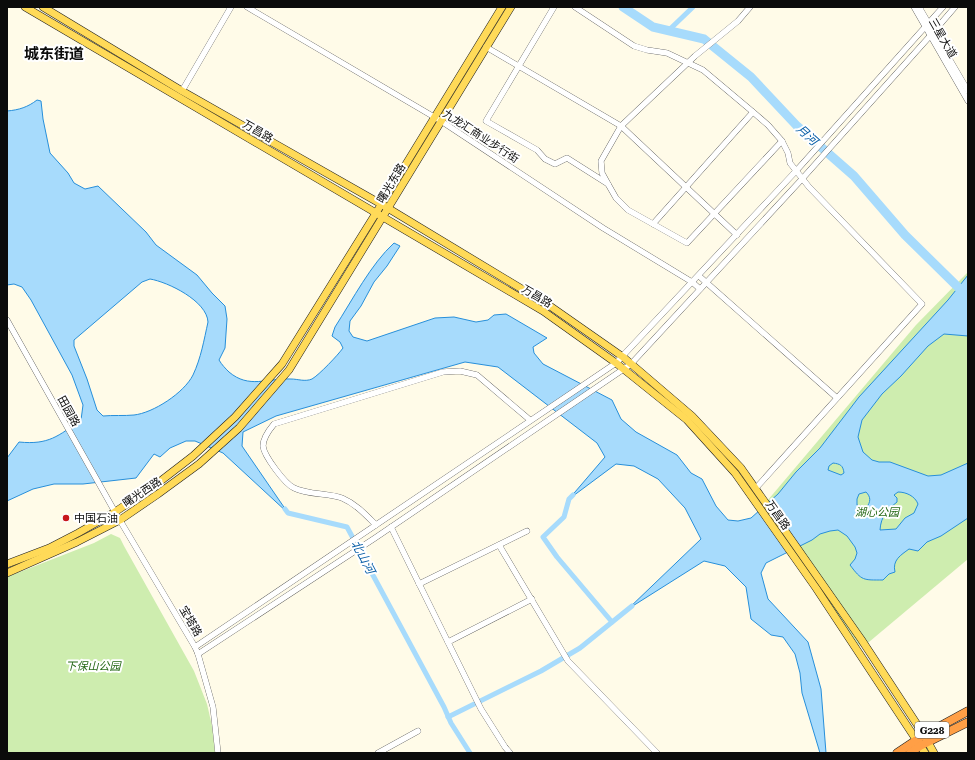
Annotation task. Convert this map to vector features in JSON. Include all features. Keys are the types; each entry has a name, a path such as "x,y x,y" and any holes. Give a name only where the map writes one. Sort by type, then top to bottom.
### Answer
{"highway":[{"name":"G228","path":"910,753 968,711"},
{"name":"G228","path":"897,753 923,743 968,722"}],"main road":[{"name":"万昌路","path":"25,7 543,311 616,363 687,420 758,497 798,548 861,639 923,743"},
{"name":"万昌路","path":"43,7 182,91 389,208 550,306 623,357 692,416 741,468 756,488 758,497 791,552 923,743"},
{"name":"曙光东路","path":"193,456 235,417 282,364 502,7"},
{"name":"曙光东路","path":"199,464 239,428 290,370 511,7"},
{"name":"曙光西路","path":"7,564 49,548 78,534 115,512 158,483 193,456"},
{"name":"曙光西路","path":"7,573 77,542 120,520 199,464"},
{"path":"923,743 934,753"}],"street":[{"path":"182,91 231,7"},
{"name":"九龙汇商业步行街","path":"247,7 441,121 603,228 692,282 700,289"},
{"path":"554,7 486,121 537,150 545,159 555,164 567,158 608,184"},
{"path":"575,7 634,46 647,50 667,53 703,70 753,112 768,125 782,141 788,153 790,163 802,179 922,304 756,488"},
{"path":"750,7 738,21 688,62 621,126 601,161 602,172 616,198 628,210 686,243 782,141"},
{"name":"三星大道","path":"914,7 927,25"},
{"name":"三星大道","path":"919,7 927,25 968,101"},
{"path":"195,647 616,363 804,163 942,7"},
{"path":"198,654 375,538 624,370 802,179 955,7"},
{"name":"三星大道","path":"932,34 968,91"},
{"path":"486,47 621,126 737,235"},
{"path":"653,224 753,112"},
{"path":"699,276 837,398"},
{"name":"田园路","path":"7,320 115,512"},
{"path":"376,525 353,504 341,498 293,488 266,454 263,445 267,432 274,424 443,372 460,370 477,375 530,420"},
{"name":"宝塔路","path":"115,512 198,654 213,707 218,753"},
{"path":"391,527 481,709 510,753"},
{"path":"419,584 527,531"},
{"path":"499,545 568,661 657,753"},
{"path":"448,642 532,599"},
{"path":"378,753 418,731"}],"green space":[{"name":"湖心公园","path":"968,272 968,559 863,647 859,645 762,507 916,325"},
{"name":"下保山公园","path":"111,534 120,538 194,671 207,704 212,726 215,753 7,753 7,577 94,543"}],"water":[{"path":"37,100 41,101 50,153 68,173 74,183 85,189 98,186 146,232 156,245 197,275 225,306 227,319 225,348 219,360 229,372 236,377 258,382 282,379 312,379 333,360 343,348 340,342 332,336 335,327 370,271 394,243 400,246 374,282 361,306 350,321 349,331 353,337 367,341 435,318 454,317 476,322 488,320 494,315 506,314 547,338 533,347 534,353 543,364 612,400 621,419 636,432 677,455 691,473 702,479 716,506 728,520 738,521 751,518 778,494 796,472 820,448 859,397 948,300 968,275 968,336 944,334 928,346 901,376 882,394 862,420 858,437 863,452 872,460 879,462 890,462 928,476 941,475 968,463 968,518 941,536 927,542 918,551 909,549 896,561 894,568 895,572 889,574 883,580 867,579 860,577 857,574 850,565 855,559 857,553 855,547 847,536 838,530 820,534 812,540 766,563 761,573 768,599 808,642 821,689 826,753 820,753 802,693 800,673 795,654 783,637 771,635 751,619 746,587 725,566 704,561 628,609 701,539 685,508 658,479 634,466 616,464 569,499 605,457 597,443 498,367 465,362 276,416 243,432 242,446 288,513 223,453 195,441 186,441 170,448 160,457 154,454 136,478 83,484 54,484 33,489 7,501 7,458 19,442 29,443 46,441 59,435 81,420 83,405 72,375 31,300 22,287 14,284 7,285 7,111 23,108","holes":["150,279 167,284 194,300 201,307 206,314 208,322 200,356 196,369 189,382 183,389 159,406 134,415 103,416 97,410 74,346 74,340 142,282","833,463 839,464 843,468 844,473 841,475 828,470 829,466","866,492 869,496 870,502 866,508 857,505 859,494","898,492 907,494 915,499 918,504 914,513 905,518 896,529 880,530 885,514 897,502 897,498 894,495"]}],"waterway":[{"name":"月河","path":"623,7 653,27 704,39 751,77 797,126 854,176 905,235 968,297"},
{"path":"668,31 693,7"},
{"path":"573,495 569,499 564,517 543,537 557,557 612,622"},
{"name":"北山河","path":"285,509 288,513 347,527 444,707 451,723 470,753"},
{"path":"448,717 541,671 580,648 632,606"}],"place":[{"name":"中国石油","path":"66,518"}],"district":[{"name":"城东街道","path":"54,54"}]}
